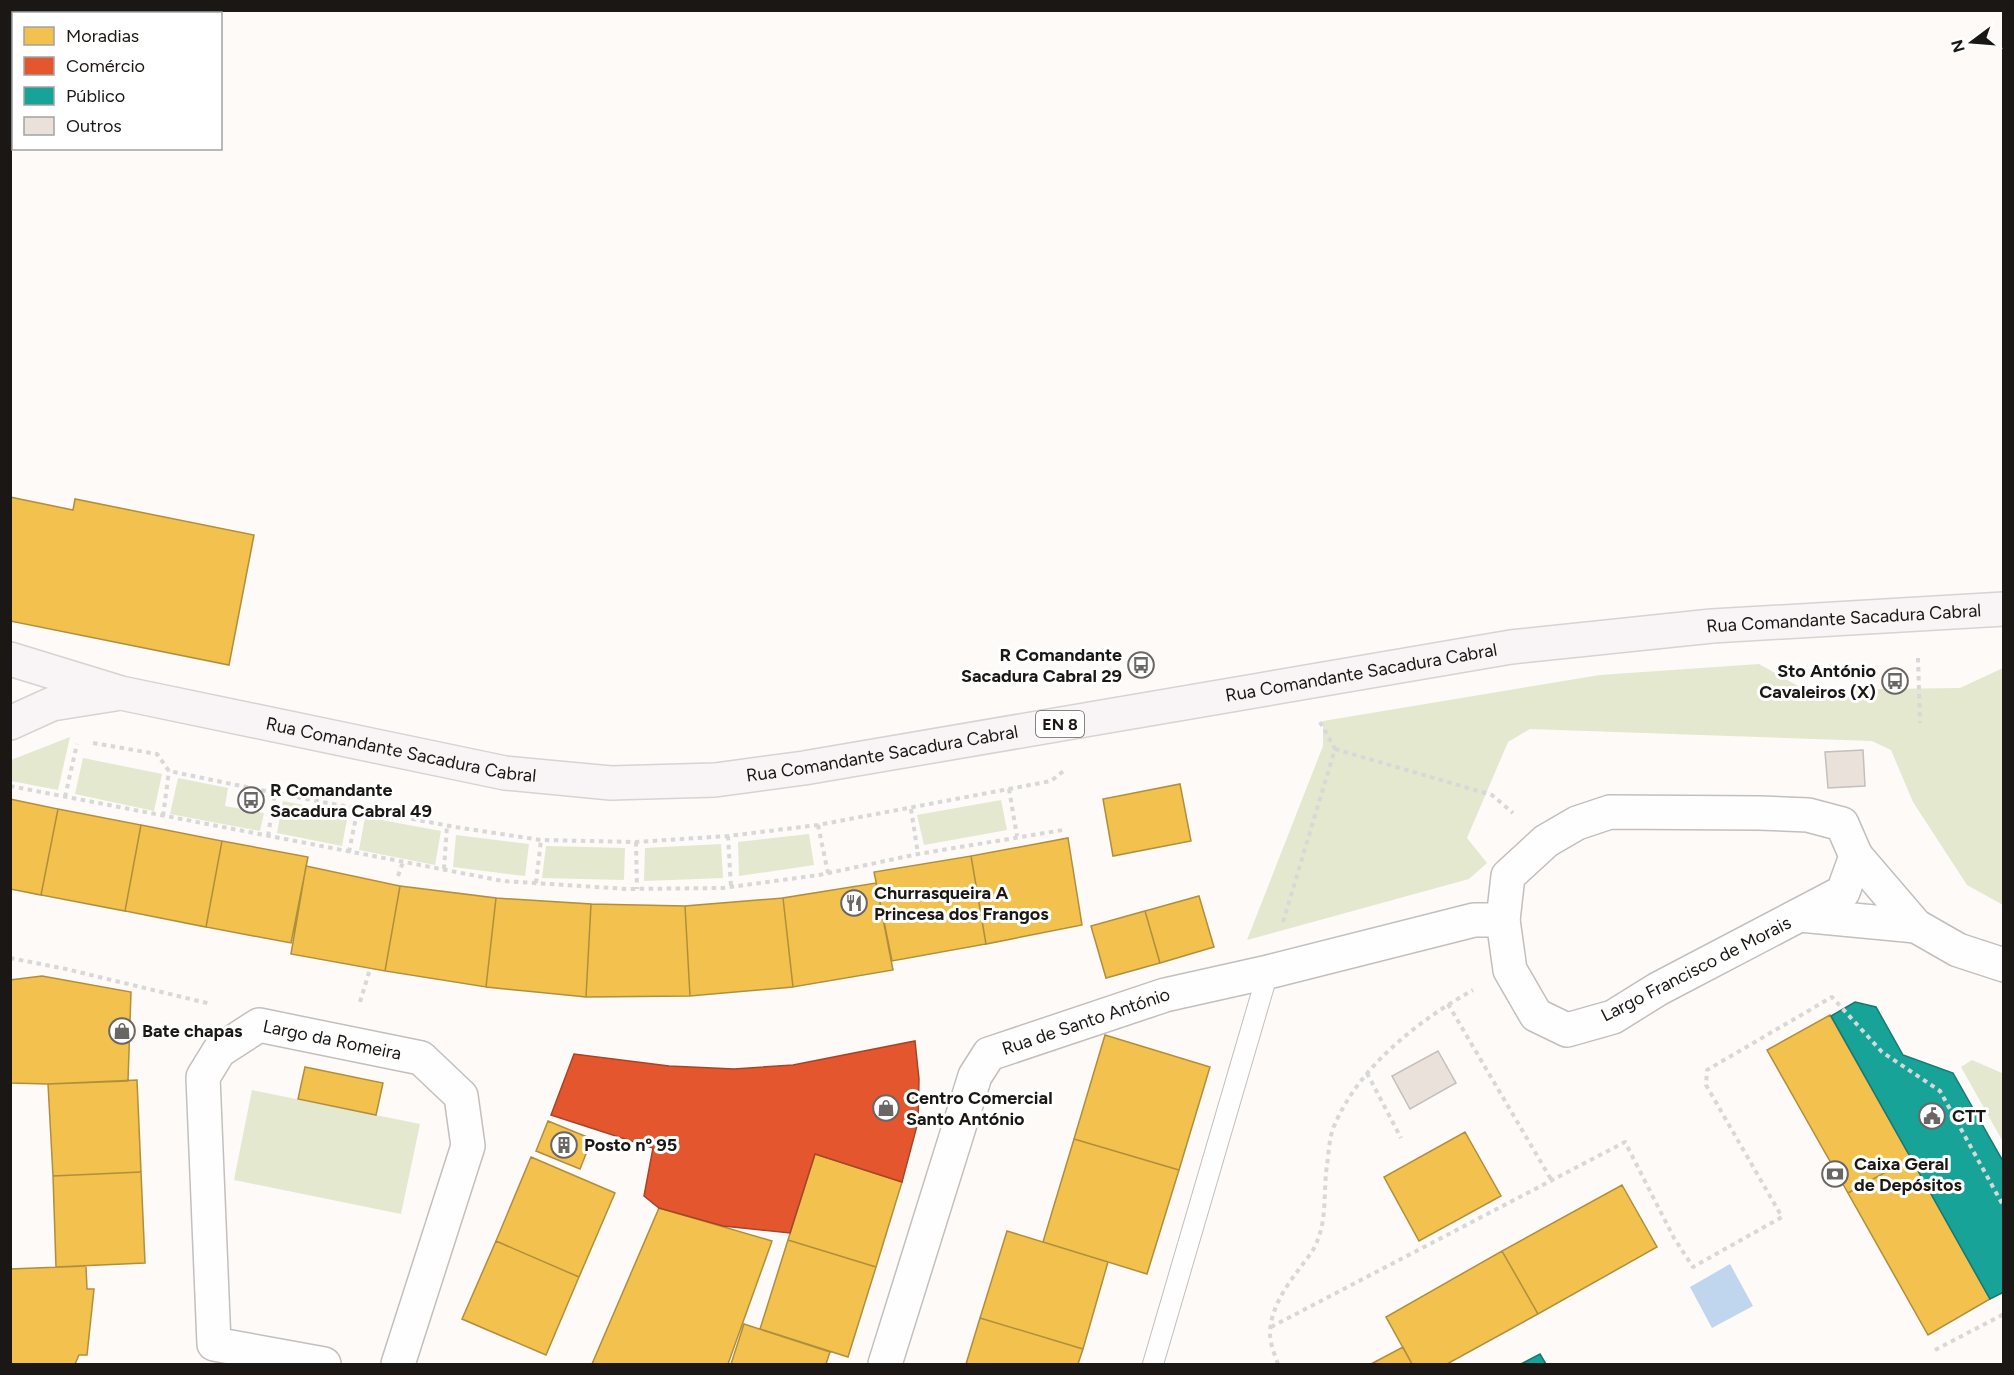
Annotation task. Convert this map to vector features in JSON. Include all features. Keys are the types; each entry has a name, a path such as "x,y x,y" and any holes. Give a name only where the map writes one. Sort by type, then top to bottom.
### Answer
{"main road":[{"name":"Rua Comandante Sacadura Cabral","path":"10,659 121,693 505,772 611,783 715,780 804,768 1511,647 1712,626 2004,609"},
{"name":"Rua Comandante Sacadura Cabral","path":"10,723 52,704 121,693"}],"street":[{"name":"Largo Francisco de Morais","path":"1610,812 1808,815 1842,824 1856,856 1843,892 1659,989 1613,1017 1567,1030 1536,1015 1510,970 1503,920 1508,876 1546,841 1577,823 1610,812"},
{"path":"1856,856 1916,926 1958,950 2004,965"},
{"path":"1800,915 1916,926"},
{"name":"Rua de Santo António","path":"885,1365 975,1076 989,1054 1165,995 1268,972 1474,920 1503,920"},
{"name":"Largo da Romeira","path":"324,1365 214,1344 203,1077 219,1051 259,1025 421,1058 461,1096 468,1146 398,1365"}],"lane":[{"path":"1153,1365 1268,972"}],"path":[{"path":"1917,614 1920,723"},
{"path":"1316,717 1335,749 1492,795 1546,841"},
{"path":"65,797 78,741"},
{"path":"1268,972 1335,749"},
{"path":"163,816 169,771"},
{"path":"10,786 503,881 637,889 731,887 828,873 918,854 1063,830"},
{"path":"1009,789 1017,836"},
{"path":"268,836 275,793"},
{"path":"350,852 357,807"},
{"path":"910,809 918,854"},
{"path":"444,869 447,825"},
{"path":"818,825 828,873"},
{"path":"728,836 731,887"},
{"path":"536,883 541,840"},
{"path":"636,842 637,889"},
{"path":"398,876 403,862"},
{"path":"10,958 206,1002 259,1025"},
{"path":"1278,1365 1270,1335 1274,1310 1316,1246 1324,1213 1326,1168 1333,1127 1350,1096 1373,1065 1406,1037 1448,1004 1510,970"},
{"path":"1271,1327 1626,1142 1674,1238 1693,1267 1782,1218 1706,1085 1707,1070 1832,997 1882,1052 1940,1091 2004,1207"},
{"path":"1448,1004 1552,1181"},
{"path":"1366,1073 1401,1138"},
{"path":"1935,1350 2004,1314"}],"green space":[{"path":"1759,664 1805,690 1960,688 2003,668 2003,905 1967,885 1913,802 1891,750 1872,741 1530,729 1508,742 1467,838 1487,863 1469,879 1247,940 1323,746 1323,721 1600,675"},
{"path":"70,737 58,790 11,781 11,760"},
{"path":"83,758 162,774 154,811 75,794"},
{"path":"178,778 228,788 225,806 264,813 260,831 170,814"},
{"path":"1001,800 1007,830 924,845 917,815"},
{"path":"283,801 348,814 342,846 277,833"},
{"path":"365,817 441,831 435,865 359,850"},
{"path":"809,834 814,865 739,876 738,842"},
{"path":"456,835 529,844 525,876 453,867"},
{"path":"721,844 723,878 644,881 645,848"},
{"path":"546,846 625,848 624,880 542,878"},
{"path":"1972,1060 2003,1075 2003,1142 1961,1067"},
{"path":"252,1090 420,1124 401,1214 234,1180"}],"water":[{"path":"1730,1264 1753,1306 1712,1328 1690,1287"}],"building: Moradias":[{"path":"10,497 73,510 75,499 254,535 229,665 10,621"},
{"path":"1180,784 1191,841 1113,856 1103,799"},
{"path":"10,799 58,809 41,895 10,889"},
{"path":"58,809 141,825 125,911 41,895"},
{"path":"141,825 222,841 206,927 125,911"},
{"path":"1068,838 1082,925 986,944 971,856"},
{"path":"222,841 308,857 291,943 206,927"},
{"path":"971,856 986,944 892,961 874,872"},
{"path":"306,866 400,886 385,971 291,954"},
{"path":"876,883 893,970 793,987 783,898"},
{"path":"400,886 496,898 486,987 385,971"},
{"path":"1199,896 1214,947 1160,963 1145,911"},
{"path":"496,898 591,904 586,997 486,987"},
{"path":"783,898 793,987 690,996 685,906"},
{"path":"591,904 685,906 690,996 586,997"},
{"path":"1145,911 1160,963 1106,978 1091,926"},
{"path":"42,976 131,992 128,1081 10,1083 10,980"},
{"path":"1830,1015 1911,1158 1848,1193 1767,1050"},
{"path":"1105,1035 1210,1067 1179,1170 1074,1139"},
{"path":"305,1067 383,1083 376,1115 298,1099"},
{"path":"137,1080 141,1172 53,1176 48,1084"},
{"name":"Posto nº 95","path":"548,1121 592,1139 580,1169 536,1151"},
{"path":"1465,1132 1501,1196 1419,1241 1384,1177"},
{"path":"1074,1139 1179,1170 1147,1274 1043,1242"},
{"path":"815,1154 902,1182 876,1267 788,1240"},
{"path":"531,1157 615,1193 579,1277 496,1241"},
{"path":"1911,1158 1990,1299 1928,1335 1848,1193"},
{"path":"141,1172 145,1263 56,1267 53,1176"},
{"path":"1622,1185 1657,1247 1538,1314 1502,1251"},
{"path":"659,1208 772,1241 728,1364 592,1364"},
{"path":"1007,1231 1108,1262 1083,1349 980,1318"},
{"path":"788,1240 876,1267 848,1357 760,1329"},
{"path":"496,1241 579,1277 546,1355 462,1319"},
{"path":"1502,1251 1538,1314 1447,1364 1412,1364 1386,1317"},
{"path":"86,1266 87,1289 94,1289 87,1355 79,1355 75,1364 10,1364 10,1269"},
{"path":"980,1318 1083,1349 1078,1364 966,1364"},
{"path":"744,1324 830,1352 826,1364 731,1364"},
{"path":"1403,1347 1412,1364 1371,1364"}],"building: Comércio":[{"path":"915,1041 919,1079 918,1122 902,1182 815,1154 790,1233 723,1226 659,1208 644,1196 653,1148 551,1115 574,1054 669,1066 734,1069 793,1065"}],"building: Público":[{"name":"CTT","path":"1855,1002 1876,1007 1903,1055 1953,1073 2004,1163 2004,1292 1990,1299 1831,1016"},
{"path":"1540,1354 1546,1364 1521,1364"}],"building: Outros":[{"path":"1863,750 1865,786 1828,788 1825,752"},
{"path":"1438,1051 1456,1083 1410,1109 1392,1076"}],"place":[{"name":"R Comandante Sacadura Cabral 29","path":"1141,665"},
{"name":"Sto António Cavaleiros (X)","path":"1895,681"},
{"name":"R Comandante Sacadura Cabral 49","path":"251,800"},
{"name":"Churrasqueira A Princesa dos Frangos","path":"854,903"},
{"name":"Bate chapas","path":"122,1031"},
{"name":"Centro Comercial Santo António","path":"886,1108"},
{"name":"CTT","path":"1932,1116"},
{"name":"Posto nº 95","path":"564,1145"},
{"name":"Caixa Geral de Depósitos","path":"1835,1174"}]}
